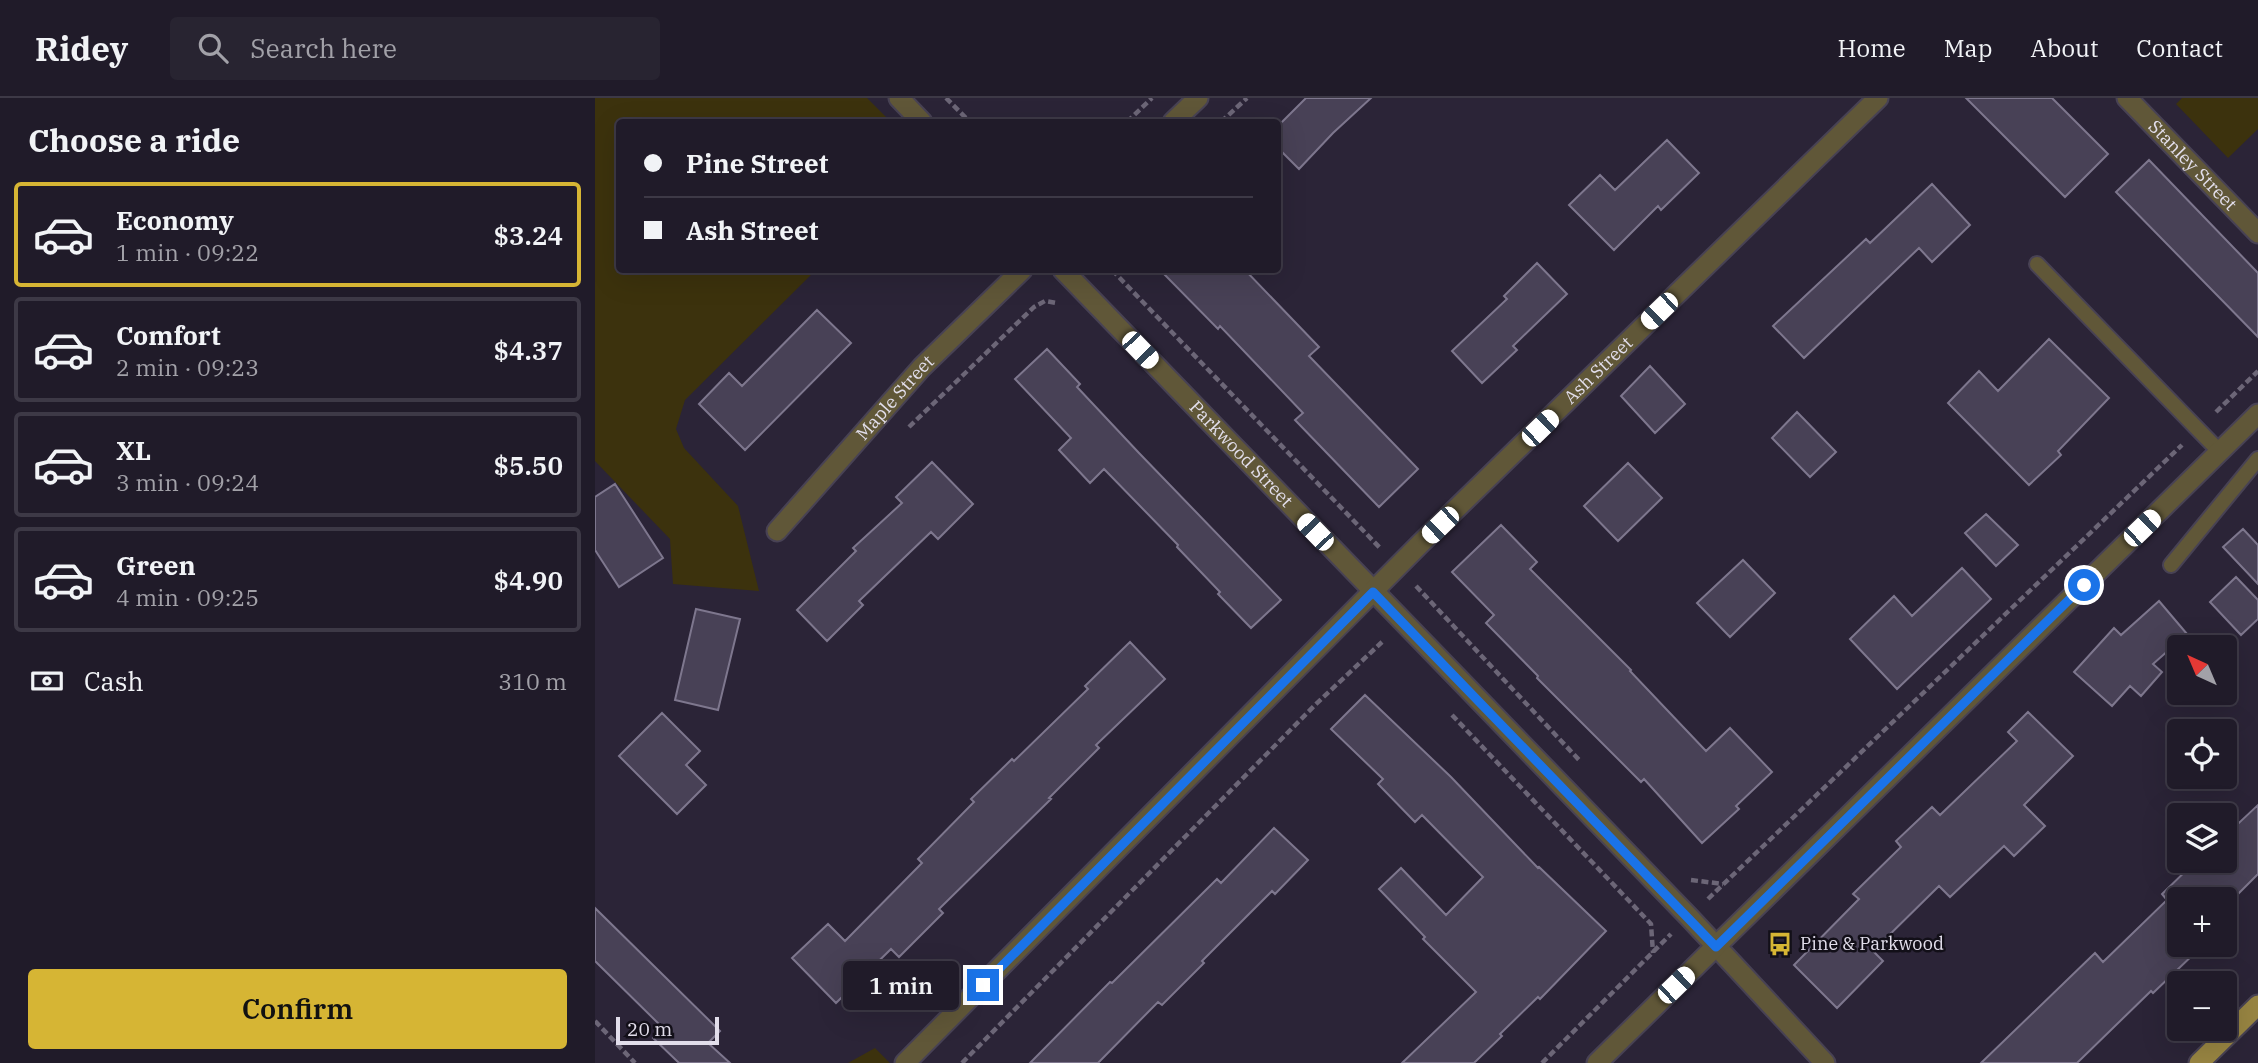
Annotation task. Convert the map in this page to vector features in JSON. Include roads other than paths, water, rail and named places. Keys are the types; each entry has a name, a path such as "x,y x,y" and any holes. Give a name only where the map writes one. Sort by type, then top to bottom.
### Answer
{"main road":[{"path":"2199,1063 2258,1005"}],"street":[{"path":"899,98 919,119"},
{"path":"1176,119 1198,98"},
{"name":"Ash Street","path":"905,1063 1373,592 1878,98"},
{"name":"Stanley Street","path":"2127,98 2258,233"},
{"name":"Maple Street","path":"776,531 922,367 1019,273"},
{"name":"Parkwood Street","path":"1066,273 1689,917 1825,1063"},
{"path":"1597,1063 2258,414"}],"lane":[{"path":"2037,264 2220,452"},
{"path":"2171,565 2258,459"}],"place":[{"name":"Pine & Parkwood","path":"1780,944"}]}
